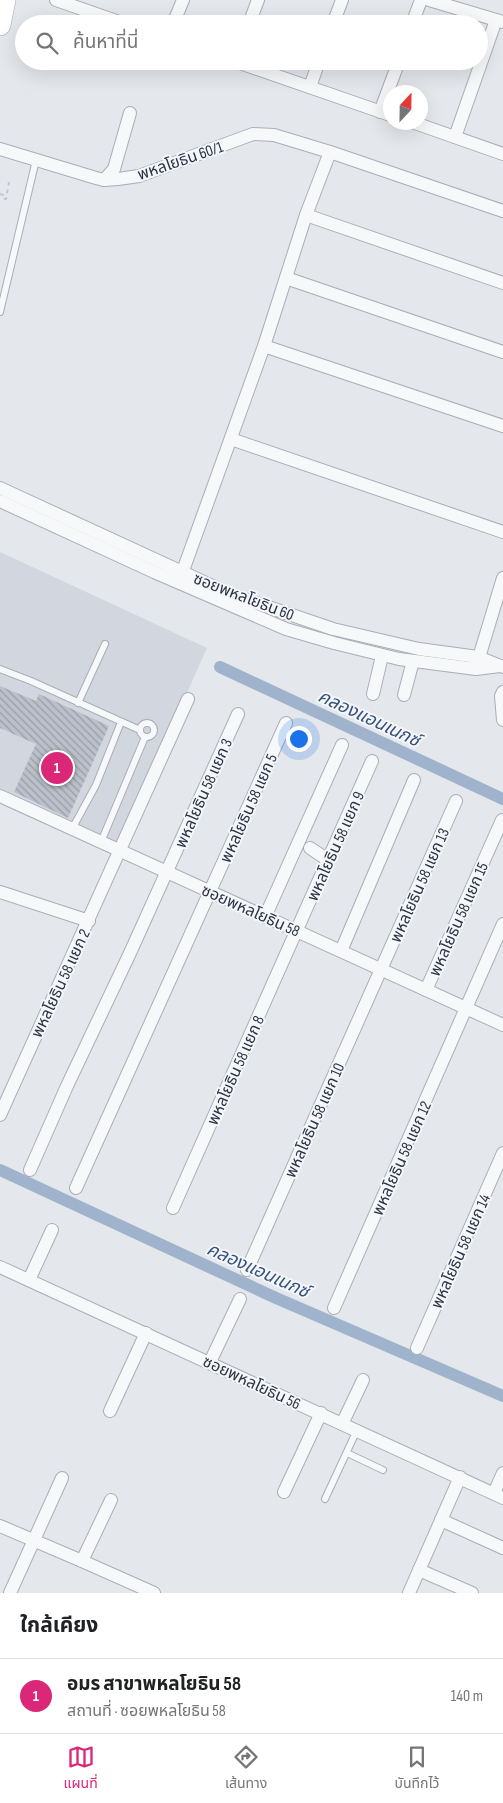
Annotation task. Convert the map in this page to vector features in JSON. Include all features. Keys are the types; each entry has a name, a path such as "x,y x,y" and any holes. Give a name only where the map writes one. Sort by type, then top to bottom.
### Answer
{"main road":[{"path":"0,24 5,0"}],"street":[{"path":"56,0 99,15"},
{"path":"177,15 183,0"},
{"path":"252,15 258,0"},
{"path":"336,15 342,0"},
{"path":"415,15 421,0"},
{"path":"429,0 480,15"},
{"path":"488,17 500,21 488,52"},
{"path":"260,70 383,112"},
{"path":"310,87 316,70"},
{"path":"393,85 397,70"},
{"path":"455,137 481,70"},
{"path":"104,180 114,169 130,113"},
{"path":"428,128 503,154"},
{"name":"พหลโยธิน 60/1","path":"0,148 104,180 139,176 253,134 274,135 330,152 503,211"},
{"path":"181,577 264,346 306,215 330,152"},
{"path":"306,215 503,283"},
{"path":"286,278 503,352"},
{"path":"264,346 503,426"},
{"path":"231,439 503,532"},
{"name":"ซอยพหลโยธิน 60","path":"0,488 156,567"},
{"name":"ซอยพหลโยธิน 60","path":"0,501 181,577 333,629 501,667"},
{"name":"ซอยพหลโยธิน 60","path":"181,577 286,629 382,656 413,661 477,663"},
{"path":"477,663 503,578"},
{"path":"373,694 382,656"},
{"path":"404,695 413,661"},
{"path":"503,692 501,696 503,720"},
{"name":"พหลโยธิน 58 แยก 2","path":"0,1116 188,699"},
{"name":"พหลโยธิน 58 แยก 3","path":"30,1170 238,714"},
{"name":"พหลโยธิน 58 แยก 5","path":"76,1188 286,724"},
{"path":"265,916 342,745"},
{"name":"พหลโยธิน 58 แยก 9","path":"297,931 372,760"},
{"path":"341,951 414,780"},
{"name":"ซอยพหลโยธิน 58","path":"0,796 503,1024"},
{"name":"พหลโยธิน 58 แยก 13","path":"382,970 456,801"},
{"name":"พหลโยธิน 58 แยก 15","path":"426,990 502,820"},
{"path":"310,848 328,860"},
{"path":"0,892 89,921"},
{"name":"พหลโยธิน 58 แยก 12","path":"334,1308 503,924"},
{"name":"พหลโยธิน 58 แยก 8","path":"173,1208 297,931"},
{"name":"พหลโยธิน 58 แยก 10","path":"247,1270 382,970"},
{"name":"พหลโยธิน 58 แยก 14","path":"417,1348 503,1153"},
{"path":"29,1280 52,1230"},
{"name":"ซอยพหลโยธิน 56","path":"0,1267 498,1496"},
{"path":"210,1362 240,1299"},
{"path":"110,1411 146,1333"},
{"path":"342,1424 363,1380"},
{"path":"284,1492 321,1413"},
{"path":"498,1496 503,1473"},
{"path":"10,1593 62,1478"},
{"path":"409,1593 460,1478"},
{"path":"82,1560 111,1500"},
{"path":"441,1520 503,1548"},
{"path":"0,1526 82,1560 136,1589 154,1593"},
{"path":"419,1570 472,1593"}],"lane":[{"path":"0,312 36,160"},
{"path":"78,703 105,644"},
{"path":"0,670 39,685 140,730"},
{"path":"72,829 96,785 121,722"},
{"path":"143,724 152,727 153,733 151,736 145,737 142,736 140,730 143,724"},
{"path":"101,842 145,737"},
{"path":"325,1499 357,1430"},
{"path":"347,1452 383,1470"}],"path":[{"path":"2,195 4,199 9,182"}],"shaded area":[{"path":"0,552 207,648 119,845 0,790"}],"building":[{"path":"0,686 36,701 39,694 109,726 68,818 14,792 36,744 0,728"}],"waterway":[{"name":"คลองแอนเนกซ์","path":"220,667 503,799"},
{"name":"คลองแอนเนกซ์","path":"0,1170 276,1298 503,1396"}],"place":[{"name":"อมร สาขาพหลโยธิน 58","path":"57,768"}]}
